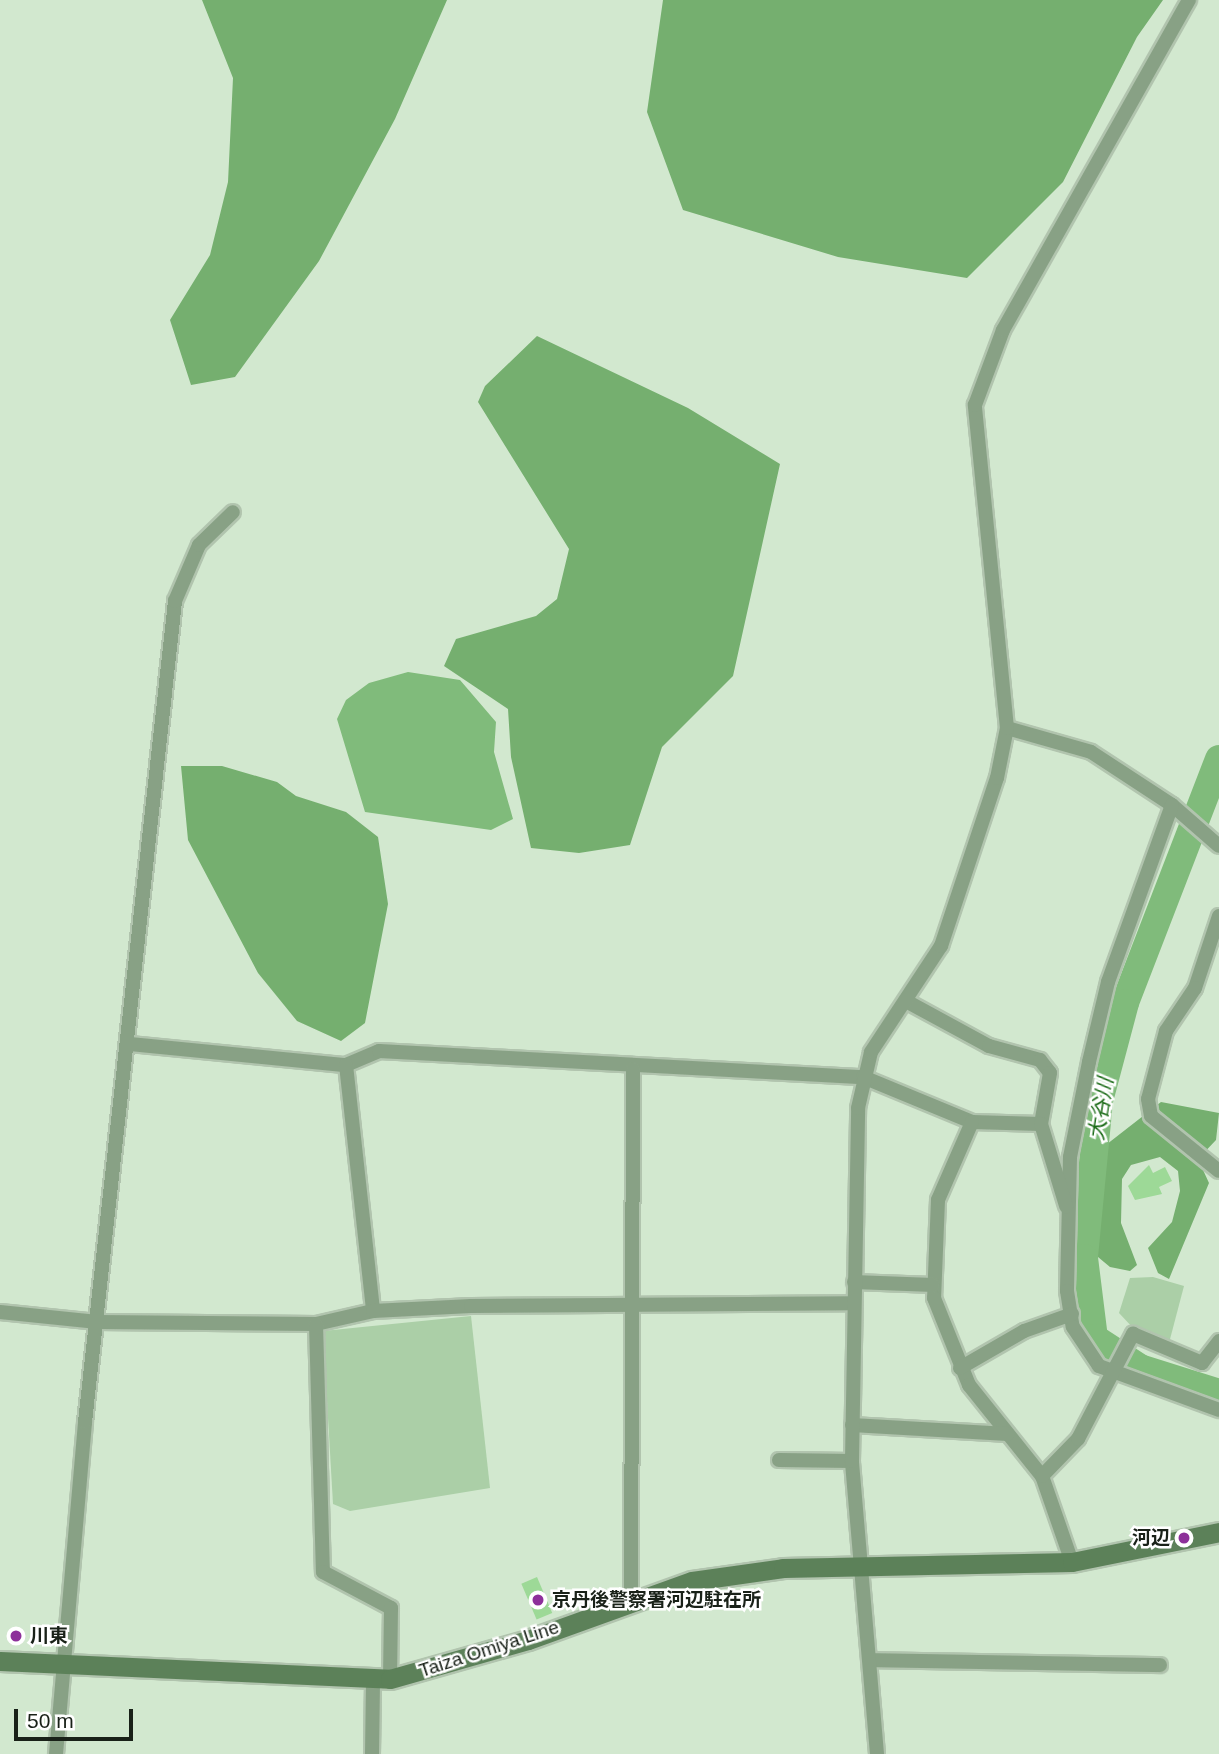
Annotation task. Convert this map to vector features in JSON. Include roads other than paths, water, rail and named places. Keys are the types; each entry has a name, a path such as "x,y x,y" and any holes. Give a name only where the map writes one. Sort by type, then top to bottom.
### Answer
{"main road":[{"name":"Taiza Omiya Line","path":"0,1661 382,1679 528,1640 631,1599 692,1581 866,1565 1072,1562 1219,1532"}],"street":[{"path":"877,1754 866,1565 852,1461 853,1303 863,1077 871,1052 941,946 997,778 1007,728 975,405 1003,330 1189,0"},
{"path":"56,1754 97,1322 130,1044 175,601 199,545 233,512"},
{"path":"1007,728 1091,752 1172,805 1219,846"},
{"path":"1172,805 1108,982 1070,1157 1066,1206 1072,1314 1087,1352 1115,1367 1219,1410"},
{"path":"1219,916 1195,988 1166,1031 1148,1098 1151,1116 1219,1171"},
{"path":"906,1001 989,1046 1040,1060 1050,1073 1041,1124 1066,1206"},
{"path":"130,1044 346,1065 379,1051 633,1069 774,1068 863,1077 972,1122 1041,1124"},
{"path":"346,1065 373,1311"},
{"path":"631,1599 633,1069"},
{"path":"972,1122 938,1200 933,1285 943,1334 960,1368 1042,1476 1072,1562"},
{"path":"854,1282 933,1285"},
{"path":"0,1312 97,1322 316,1324 373,1311 633,1304 853,1303"},
{"path":"960,1368 1024,1331 1072,1314"},
{"path":"316,1324 323,1572 391,1608 372,1754"},
{"path":"1042,1476 1078,1439 1133,1335 1202,1363 1219,1341"},
{"path":"852,1425 1008,1434"},
{"path":"779,1460 852,1461"},
{"path":"871,1660 1160,1665"}],"waterway":[{"name":"大谷川","path":"1219,759 1125,1003 1099,1101 1084,1258 1094,1338 1140,1368 1219,1393"}],"place":[{"name":"河辺","path":"1184,1538"},
{"name":"京丹後警察署河辺駐在所","path":"538,1600"},
{"name":"川東","path":"16,1636"}]}
